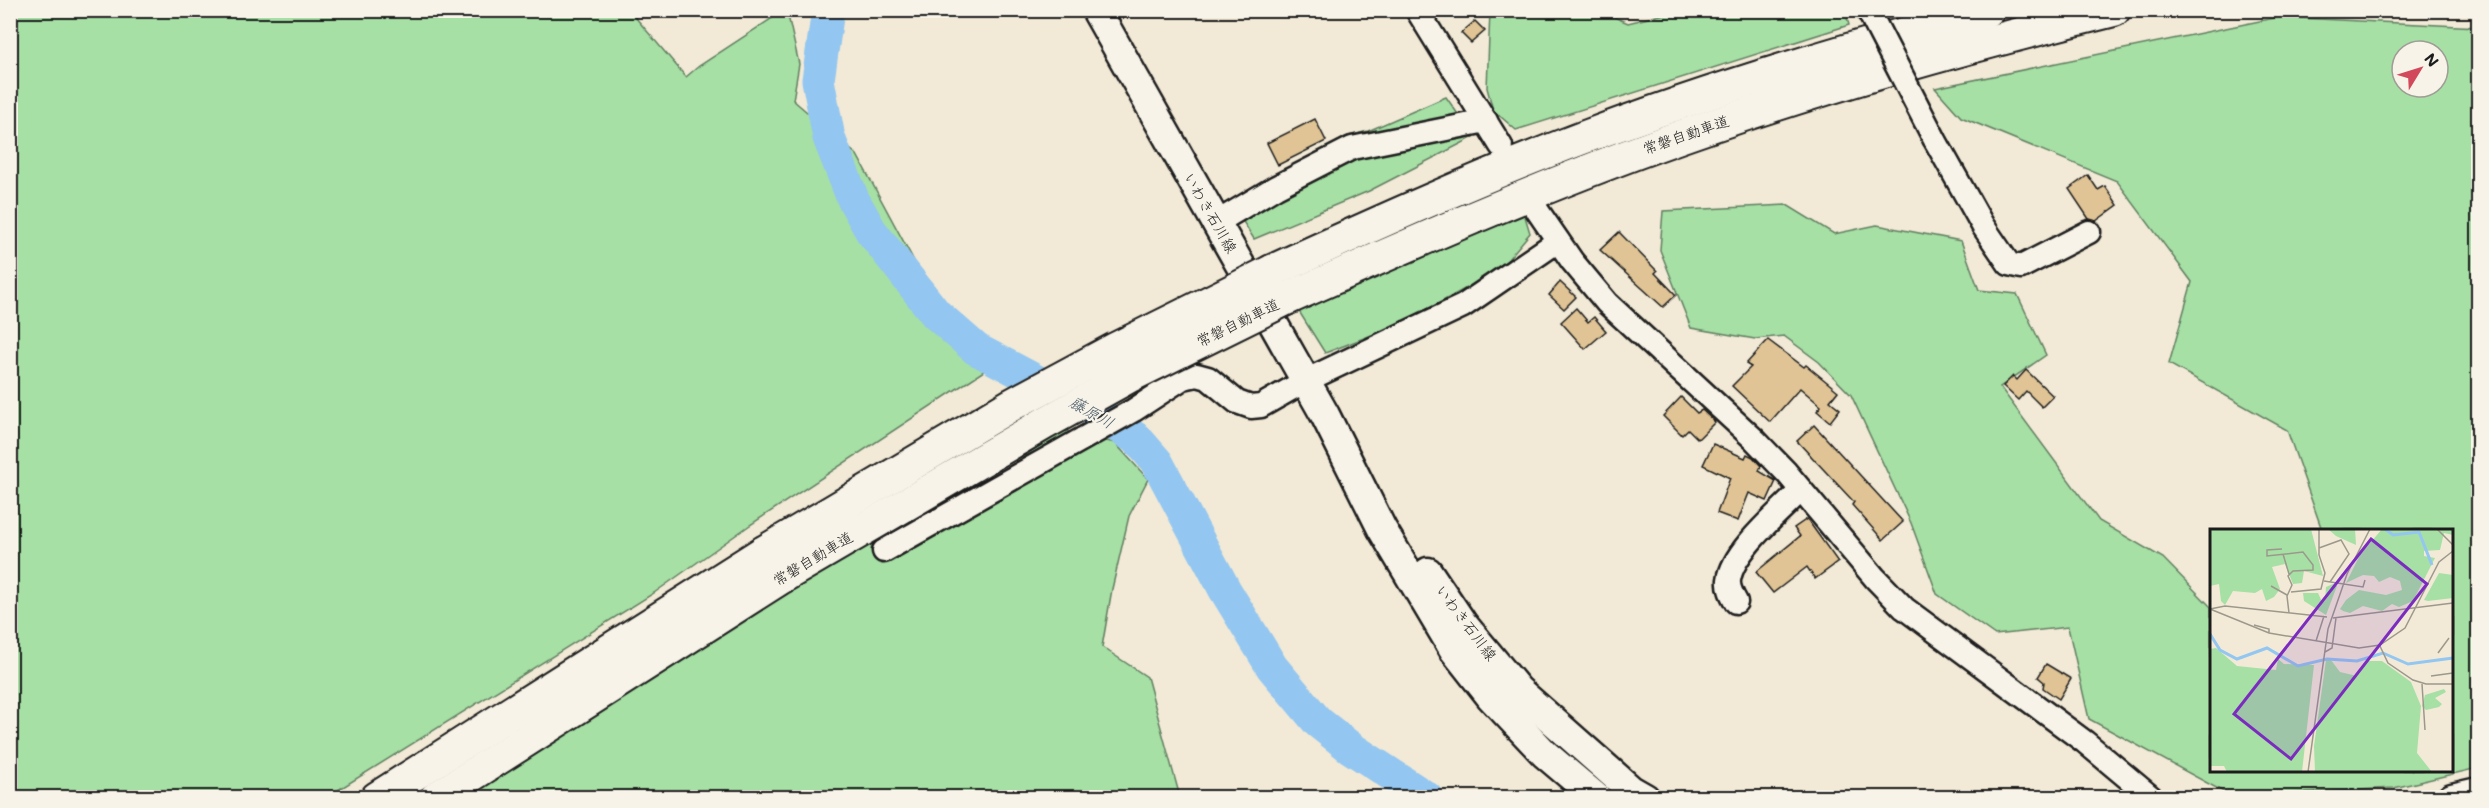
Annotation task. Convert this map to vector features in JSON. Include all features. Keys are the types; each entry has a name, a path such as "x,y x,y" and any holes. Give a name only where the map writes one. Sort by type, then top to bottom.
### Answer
{"highway":[{"name":"常磐自動車道","path":"377,798 764,552 1013,404 1115,349 1272,271 1390,217 1583,138 1692,99 1842,50 1988,10"},
{"name":"常磐自動車道","path":"436,798 782,577 1055,417 1128,377 1286,299 1511,200 1706,127 1848,82 2114,10"}],"main road":[{"name":"いわき石川線","path":"1096,10 1325,415 1463,624 1518,690 1634,795"},
{"name":"いわき石川線","path":"1325,415 1382,529 1454,650 1491,697 1538,746 1597,798"},
{"path":"2452,798 2478,792"}],"street":[{"path":"1417,10 1501,146"},
{"path":"1868,10 1935,140 1983,226 2009,264 2021,267 2089,232"},
{"path":"1216,223 1275,187 1352,148 1486,121"},
{"path":"1537,210 1558,241 1607,303 1755,440 1904,608 2085,742 2152,798"},
{"path":"884,551 1134,410 1183,378 1197,375 1208,378 1238,402 1251,407 1261,406 1305,381 1463,306 1558,241"},
{"path":"1736,602 1730,591 1729,581 1734,564 1743,550 1801,490"}],"green space":[{"path":"10,11 630,11 686,77 783,11 787,11 799,64 793,100 857,155 920,272 987,369 750,525 654,593 327,797 11,797"},
{"path":"1490,11 1600,11 1628,23 1664,14 1667,11 1845,11 1849,25 1516,130 1493,110 1487,88"},
{"path":"2279,17 2478,27 2478,768 2394,788 2233,797 2089,719 2068,627 1995,635 1937,594 1911,523 1851,395 1819,362 1784,336 1755,339 1691,328 1660,250 1663,211 1787,205 1834,234 1877,225 1961,241 1979,290 2017,294 2046,355 2000,387 2099,521 2163,558 2210,606 2210,772 2453,772 2453,529 2322,529 2287,430 2169,364 2192,282 2117,181 1961,117 1935,88"},
{"path":"1446,97 1474,137 1369,191 1254,239 1242,220 1345,137 1368,131"},
{"path":"1523,210 1530,233 1499,270 1403,323 1325,353 1295,305"},
{"path":"1060,430 1115,443 1148,479 1129,516 1112,589 1102,647 1147,677 1180,797 463,798 870,530 1007,469"}],"building":[{"path":"1475,21 1485,31 1471,43 1461,33"},
{"path":"1315,119 1326,141 1278,165 1267,143"},
{"path":"2088,175 2098,190 2105,186 2118,205 2096,221 2089,219 2069,189"},
{"path":"1619,232 1657,271 1655,273 1676,295 1663,307 1600,250"},
{"path":"1560,282 1576,297 1564,309 1549,295"},
{"path":"1576,308 1588,322 1594,317 1606,331 1585,349 1561,322"},
{"path":"1768,340 1804,367 1806,365 1838,391 1830,401 1840,409 1830,422 1817,411 1821,406 1800,388 1770,422 1732,386 1751,367 1746,364"},
{"path":"2026,370 2053,396 2042,407 2026,391 2018,400 2003,386 2013,376 2017,380"},
{"path":"1681,397 1697,413 1702,410 1715,422 1698,439 1688,429 1682,435 1663,416"},
{"path":"1814,425 1903,522 1883,540 1852,505 1854,502 1797,441"},
{"path":"1713,444 1745,458 1747,454 1753,457 1761,466 1759,471 1776,481 1767,501 1749,493 1738,521 1717,513 1730,478 1703,465"},
{"path":"1807,519 1838,562 1815,579 1807,567 1773,593 1756,572 1800,536 1794,528"},
{"path":"2046,664 2071,679 2059,699 2043,688 2044,682 2038,677"}],"waterway":[{"name":"藤原川","path":"828,10 818,80 829,138 853,199 871,231 936,314 976,349 1095,412 1137,439 1157,462 1225,590 1272,667 1318,722 1351,748 1427,798"}]}
